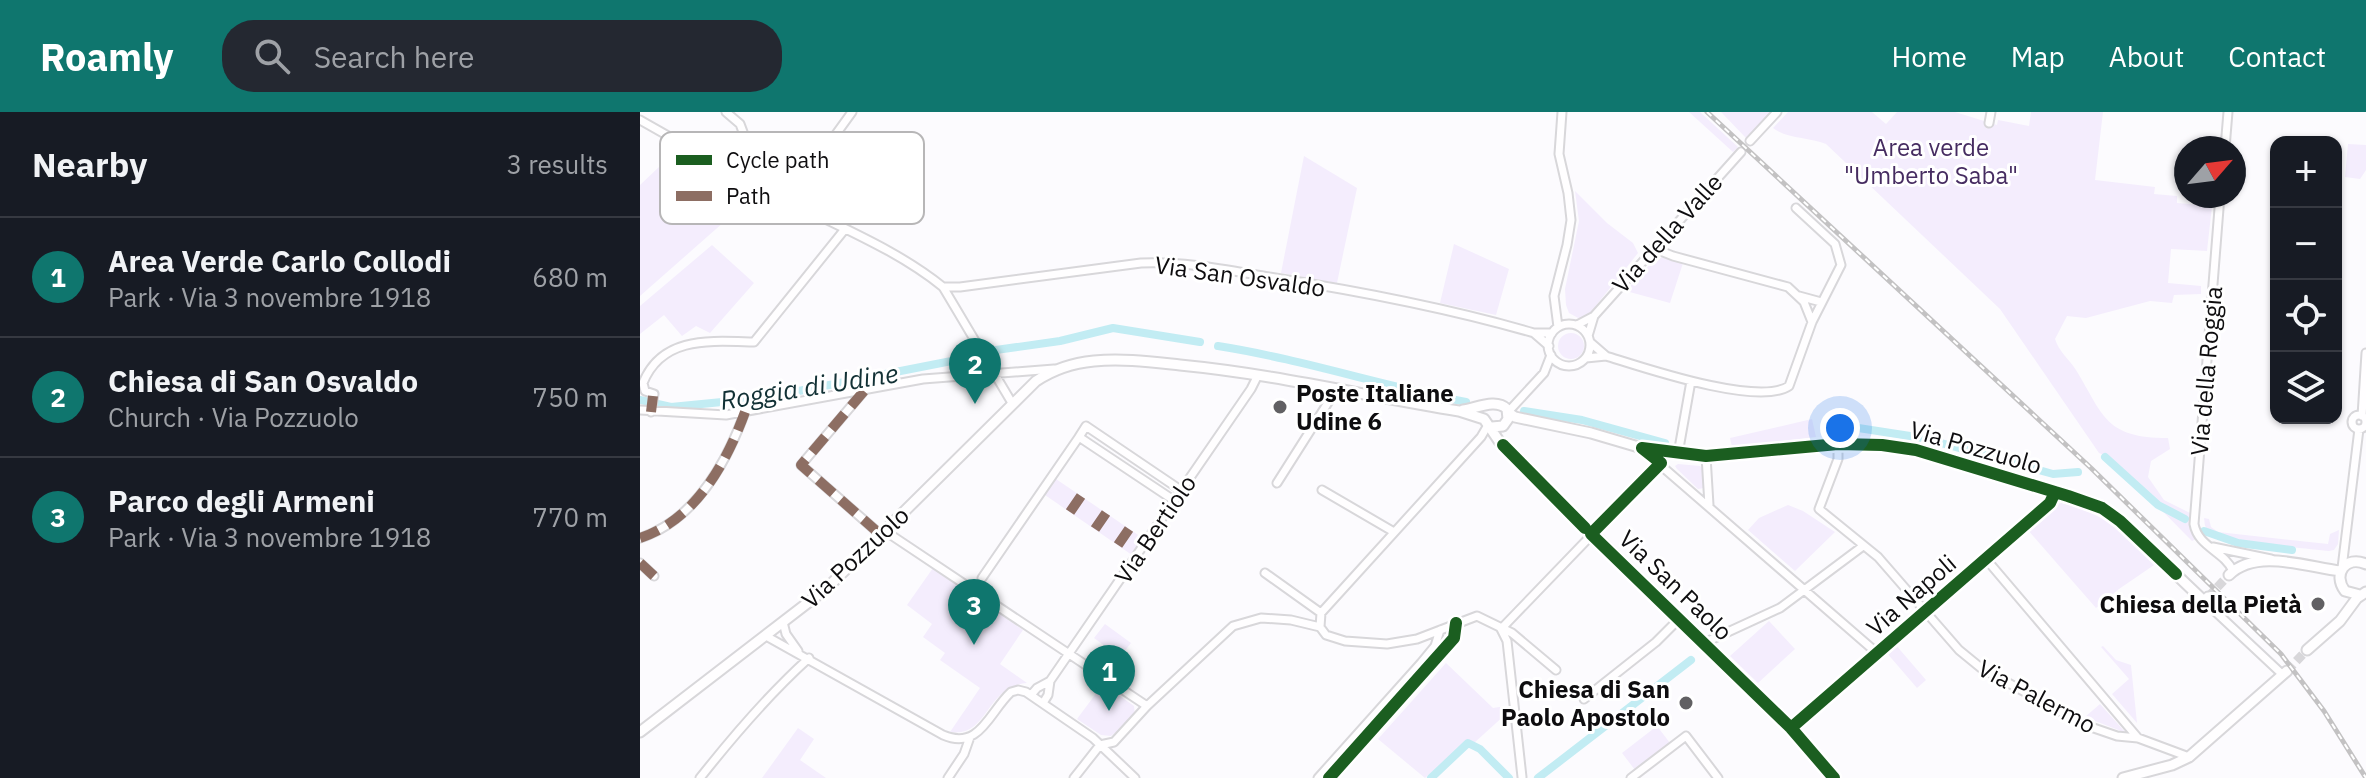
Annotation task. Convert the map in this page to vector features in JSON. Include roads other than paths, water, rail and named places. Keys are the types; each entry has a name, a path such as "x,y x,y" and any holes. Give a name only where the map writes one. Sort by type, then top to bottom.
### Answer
{"main road":[{"name":"Via Pozzuolo","path":"640,732 827,588 1012,403 1036,381 1058,369 1092,361 1132,361 1258,375 1459,411 1488,424"},
{"name":"Via Pozzuolo","path":"1459,411 1495,403 1515,417 1678,454 1706,456 1838,444 1916,450 2095,505 2116,517 2206,599"},
{"path":"1487,406 1488,424 1503,426 1506,410"},
{"name":"Via San Paolo","path":"1488,424 1499,441 1591,534 1791,728 1834,778"},
{"path":"2231,573 2252,561 2341,570"},
{"path":"2363,593 2351,594 2343,589 2339,580 2341,570 2353,561 2366,564"},
{"path":"2307,650 2340,621 2363,593"},
{"path":"2123,778 2172,765 2189,757 2285,673"}],"street":[{"path":"726,112 740,124 743,132"},
{"path":"838,132 852,112"},
{"path":"1506,410 1544,373 1551,355 1549,346 1559,328 1555,288 1571,220 1559,154 1562,112"},
{"path":"1750,141 1777,112"},
{"path":"1989,123 1991,112"},
{"path":"2226,136 2228,112"},
{"path":"640,120 662,132"},
{"name":"Via della Valle","path":"1577,325 1594,316 1741,152"},
{"path":"1544,373 1563,364 1574,365 1584,359 1606,356 1691,381 1770,393 1784,390 1792,382 1812,322 1839,271 1841,258 1830,239 1796,208"},
{"name":"Via della Roggia","path":"2204,542 2196,533 2193,521 2219,208"},
{"path":"835,224 906,261 943,287 1012,403"},
{"path":"651,409 653,396 643,387 647,374 666,355 694,341 754,342 845,229"},
{"path":"1653,248 1783,284 1799,296 1821,302"},
{"name":"Via San Osvaldo","path":"943,287 1170,262 1292,280 1468,314 1534,333 1549,346"},
{"path":"1799,296 1812,322"},
{"name":"Via della Valle","path":"1589,339 1594,316"},
{"path":"1559,328 1577,325 1606,356"},
{"name":"Via San Osvaldo","path":"1534,333 1559,328"},
{"path":"1584,359 1589,351 1589,339"},
{"path":"2341,570 2359,429 2366,424 2366,353"},
{"path":"1551,355 1563,364"},
{"name":"Via Pozzuolo","path":"640,410 700,415 745,412 923,379 1058,369"},
{"name":"Via Bertiolo","path":"970,737 985,725 1011,692 1018,690 1031,695 1050,681 1258,375"},
{"path":"1678,454 1691,381"},
{"path":"1277,483 1336,390"},
{"path":"864,391 801,465 883,533 1147,706"},
{"path":"640,538 673,522 694,502 722,462 745,412"},
{"path":"1488,424 1481,437 1321,613 1320,627 1333,638 1387,644 1417,639 1477,616 1512,633 1556,670"},
{"path":"982,578 1086,426 1182,491"},
{"path":"1079,437 1175,501"},
{"name":"Via Palermo","path":"1838,444 1838,459 1819,509 1886,566 1959,650 1991,675 2085,725 2117,736 2138,738 2189,757"},
{"path":"1642,448 1877,653"},
{"path":"1706,456 1709,505"},
{"path":"1501,629 1661,463"},
{"path":"1322,490 1394,532"},
{"name":"Via Napoli","path":"1791,728 2050,503 2055,492"},
{"path":"2204,542 2223,550 2277,562"},
{"path":"2204,542 2227,561 2231,573"},
{"path":"1704,643 1780,608 1863,546"},
{"path":"2346,546 2353,561"},
{"path":"1986,559 2138,738"},
{"path":"640,563 654,576"},
{"path":"1265,573 1321,613"},
{"name":"Via Pozzuolo","path":"2206,599 2285,673"},
{"path":"1074,778 1100,745 1114,742 1147,706 1239,623 1261,618 1320,627"},
{"name":"Via San Paolo","path":"1584,699 1656,642 1679,619"},
{"path":"783,622 786,634 799,653"},
{"path":"1329,778 1454,638 1456,623"},
{"path":"1501,629 1507,641 1522,777"},
{"path":"1318,778 1423,661 1437,642 1440,630"},
{"path":"766,636 943,735 955,739 970,737 964,754 948,778"},
{"path":"1417,639 1425,649 1423,661"},
{"path":"700,778 753,714 809,658"},
{"name":"Via Bertiolo","path":"1043,703 1050,681"},
{"path":"1031,695 1100,745 1135,778"},
{"path":"1631,778 1686,736 1718,778"}],"waterway":[{"name":"Roggia di Udine","path":"996,350 1060,341 1113,328 1200,342"},
{"name":"Roggia di Udine","path":"1218,346 1466,402"},
{"name":"Roggia di Udine","path":"640,400 671,407 763,398 977,356"},
{"name":"Roggia di Udine","path":"1524,411 1582,420 1665,443"},
{"name":"Roggia di Udine","path":"1839,425 1923,438 2053,474 2078,472"},
{"name":"Roggia di Udine","path":"2105,457 2158,505 2185,519"},
{"name":"Roggia di Udine","path":"2204,531 2238,543 2292,550"},
{"path":"1538,778 1691,660"},
{"path":"1431,778 1468,743 1480,749 1509,778"}],"tunnel":[{"path":"2208,597 2229,575"},
{"path":"2287,671 2307,650"}],"railway":[{"path":"1707,112 2091,468 2281,654 2324,711 2366,778"}],"place":[{"name":"Chiesa di San Osvaldo","path":"975,404"},
{"name":"Poste Italiane Udine 6","path":"1280,407"},
{"name":"Chiesa della Pietà","path":"2318,604"},
{"name":"Parco degli Armeni","path":"974,645"},
{"name":"Chiesa di San Paolo Apostolo","path":"1686,703"},
{"name":"Area Verde Carlo Collodi","path":"1109,711"}],"park label":[{"name":"Area verde \"Umberto Saba\"","path":"1931,161"}]}
